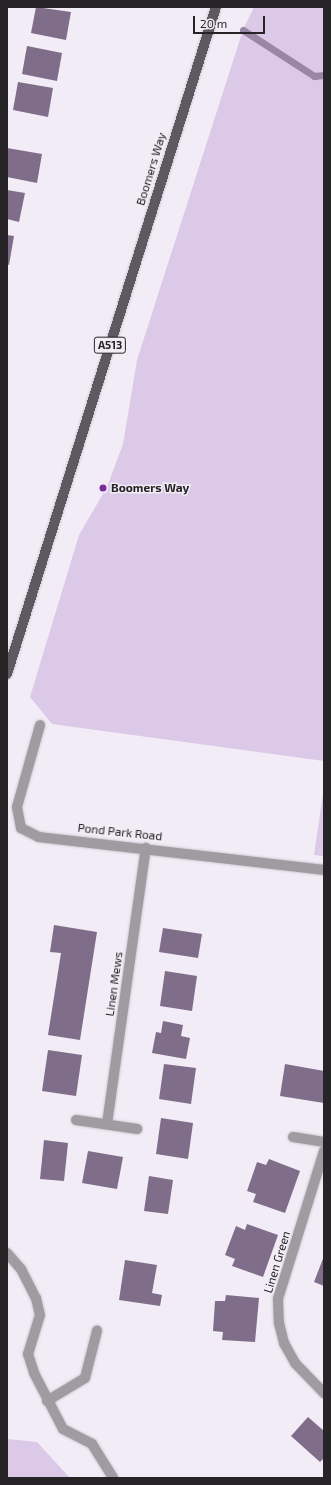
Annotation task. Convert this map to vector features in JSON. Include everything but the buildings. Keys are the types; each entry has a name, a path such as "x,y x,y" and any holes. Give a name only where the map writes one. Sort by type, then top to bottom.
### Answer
{"main road":[{"name":"Boomers Way","path":"7,674 213,10"}],"street":[{"name":"Pond Park Road","path":"40,726 17,807 21,828 39,837 146,848 324,870"},
{"name":"Linen Mews","path":"107,1124 146,848"},
{"path":"76,1120 137,1129"},
{"path":"293,1137 324,1142"},
{"name":"Linen Green","path":"324,1151 278,1299 279,1322 284,1343 295,1363 324,1392"},
{"path":"7,1253 21,1269 36,1298 40,1314 28,1354 47,1401 63,1430 92,1444 113,1478"},
{"path":"47,1401 85,1378 98,1331"}],"shaded area":[{"path":"254,7 324,7 324,761 52,724 30,697 79,535 107,487 123,444 137,360 243,30"},
{"path":"324,787 324,856 314,855"},
{"path":"7,1439 37,1442 70,1478 7,1478"}],"waterway":[{"path":"243,30 314,76 324,75"}],"place":[{"name":"Boomers Way","path":"103,488"}]}
